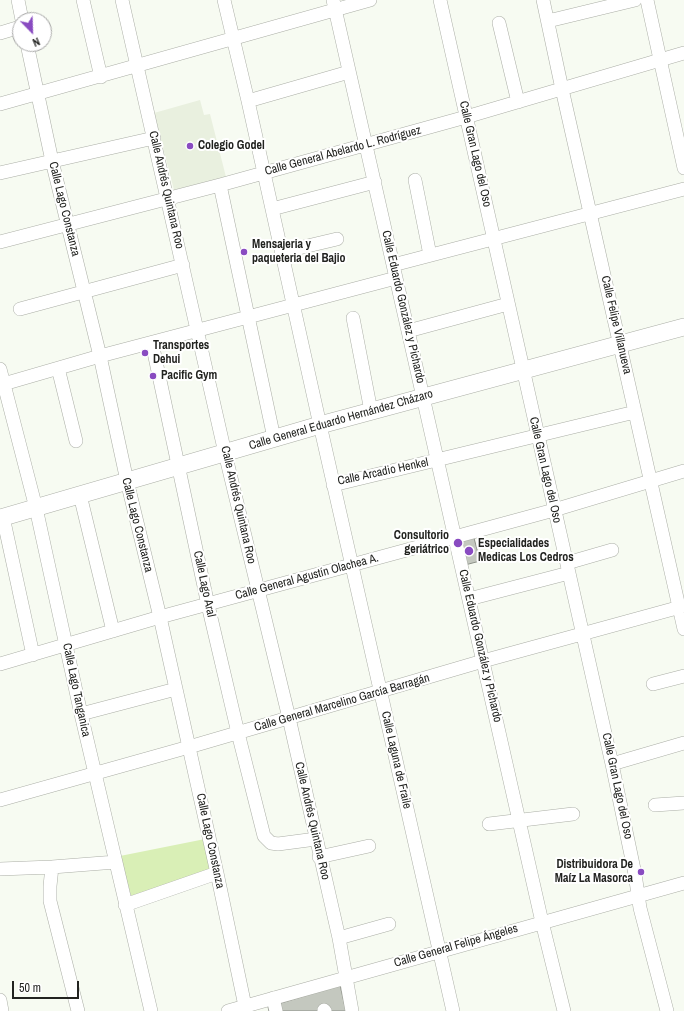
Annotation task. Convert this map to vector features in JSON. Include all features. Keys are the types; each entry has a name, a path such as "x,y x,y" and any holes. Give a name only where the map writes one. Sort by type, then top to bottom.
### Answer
{"main road":[{"name":"Calle General Eduardo Hernández Cházaro","path":"2,518 320,425 684,327"}],"street":[{"path":"18,0 20,12"},
{"path":"83,0 100,77"},
{"name":"Calle Andrés Quintana Roo","path":"122,0 225,453 289,718 319,857 339,938 352,1011"},
{"name":"Calle Arcadio Henkel","path":"224,0 282,252 333,485 635,412"},
{"path":"0,104 100,77 233,38 334,5 370,0"},
{"name":"Calle Gran Lago del Oso","path":"440,0 612,764 643,920 666,1011"},
{"name":"Calle Felipe Villanueva","path":"543,0 635,412 682,607 684,629"},
{"path":"548,21 635,0"},
{"path":"647,0 684,168"},
{"name":"Calle Eduardo González y Pichardo","path":"334,5 542,922 564,1011"},
{"path":"499,23 518,102"},
{"path":"0,34 12,30"},
{"name":"Calle Lago Constanza","path":"29,52 52,161 100,356 127,481 160,617 245,1006"},
{"name":"Calle General Abelardo L. Rodríguez","path":"0,242 220,185 466,117 684,53"},
{"path":"248,101 349,72"},
{"path":"0,173 154,138"},
{"path":"415,180 430,255"},
{"path":"272,209 375,182"},
{"path":"220,185 274,438"},
{"path":"2,384 293,304 394,271 430,255 684,189"},
{"path":"282,252 337,239"},
{"path":"20,309 183,265"},
{"path":"408,332 508,304"},
{"path":"353,318 372,411"},
{"name":"Calle Lago Aral","path":"152,342 208,604 260,824 264,836 271,843 278,844 316,839"},
{"path":"58,368 76,441"},
{"name":"Calle Lago Tanganica","path":"0,369 2,384 36,508 94,774 151,1011"},
{"name":"Calle General Agustín Olachea A.","path":"0,664 257,590 554,510 684,471"},
{"name":"Calle Laguna de Fraile","path":"333,485 453,1011"},
{"path":"80,495 113,631"},
{"path":"2,518 34,655"},
{"path":"469,599 568,568 612,550"},
{"name":"Calle General Marcelino García Barragán","path":"0,800 381,692 483,661 682,607"},
{"path":"653,684 684,676"},
{"path":"81,714 176,689"},
{"path":"612,764 684,743"},
{"path":"655,805 684,803"},
{"path":"489,824 573,814"},
{"path":"319,857 369,846"},
{"path":"0,869 52,868 116,862"},
{"path":"52,868 50,901 78,1011"},
{"path":"125,905 217,873"},
{"name":"Calle General Felipe Ángeles","path":"228,1011 684,883"},
{"path":"339,938 389,924"},
{"path":"272,998 276,1011"},
{"path":"0,1000 2,1011"}],"shaded area":[{"name":"Colegio Godel","path":"200,100 204,115 210,114 226,177 174,190 154,113"}],"green space":[{"path":"205,839 212,869 131,896 120,856"}],"building":[{"name":"Especialidades Medicas Los Cedros","path":"474,538 480,561 465,565 459,541"},
{"path":"340,985 346,1011 269,1011 268,1007"}],"place":[{"name":"Colegio Godel","path":"190,146"},
{"name":"Mensajeria y paqueteria del Bajio","path":"244,252"},
{"name":"Transportes Dehui","path":"145,353"},
{"name":"Pacific Gym","path":"153,376"},
{"name":"Consultorio geriátrico","path":"458,543"},
{"name":"Especialidades Medicas Los Cedros","path":"469,551"},
{"name":"Distribuidora De Maíz La Masorca","path":"641,872"}]}
